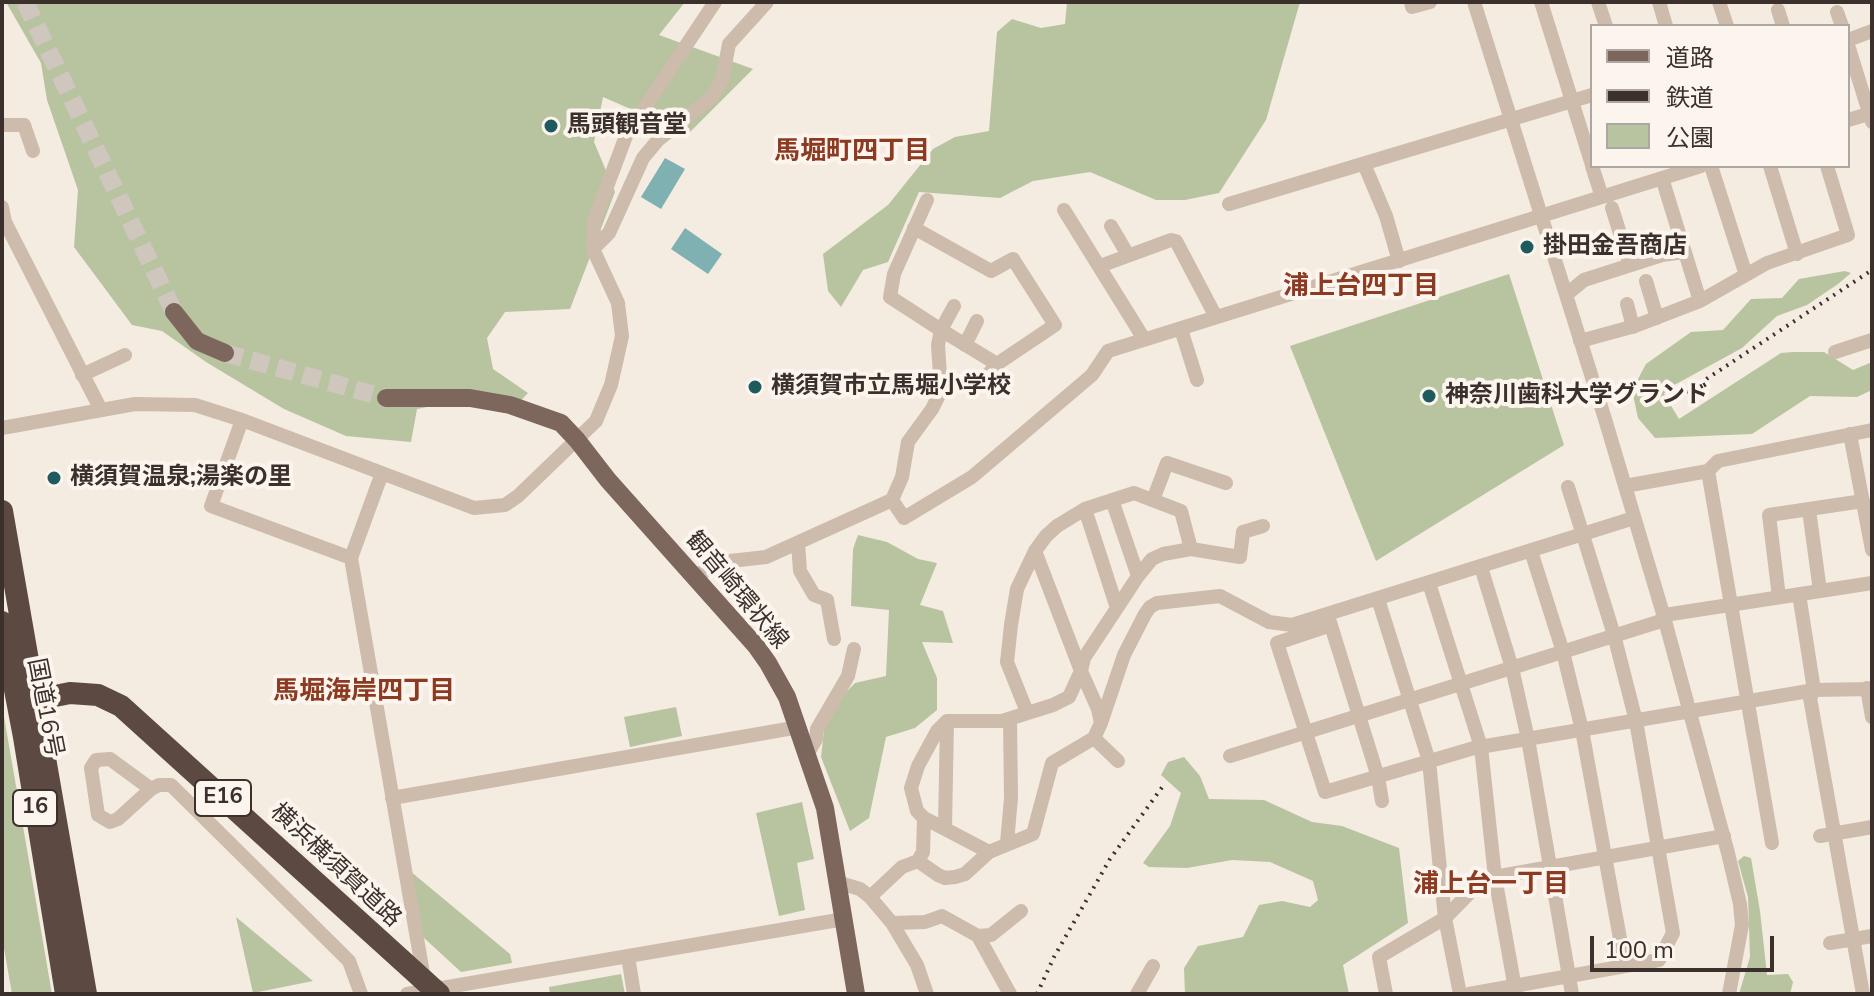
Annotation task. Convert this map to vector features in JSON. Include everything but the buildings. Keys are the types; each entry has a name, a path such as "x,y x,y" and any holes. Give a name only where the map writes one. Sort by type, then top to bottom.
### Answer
{"highway":[{"name":"国道16号","path":"2,511 66,994"},
{"name":"国道16号","path":"2,622 30,707 86,994"},
{"name":"横浜横須賀道路","path":"30,707 63,694 87,693 121,706 430,993"}],"main road":[{"path":"174,312 197,341 225,353"},
{"name":"観音崎環状線","path":"386,398 470,398 510,405 561,423 768,663 799,727 825,808 840,883 856,994"}],"street":[{"path":"2,428 135,404 195,405 474,508 505,505 596,421 611,385 622,336 618,303 593,249 591,234 594,221 626,136 715,2"},
{"path":"593,249 609,233 643,158 658,140 711,98 722,80 729,44 767,2"},
{"path":"1411,2 1412,7 1430,2"},
{"path":"1541,2 1590,160"},
{"path":"1598,2 1605,24"},
{"path":"1659,2 1665,24"},
{"path":"1719,2 1726,24"},
{"path":"1478,3 1510,120 1567,294 1664,617 1724,836 1742,914 1741,938 1729,994"},
{"path":"1778,10 1782,24"},
{"path":"1850,41 1872,31"},
{"path":"1850,48 1871,116 1850,120"},
{"path":"1229,204 1590,96"},
{"path":"2,125 24,125 33,151"},
{"path":"1364,164 1386,216 1399,261"},
{"path":"1593,168 1630,265"},
{"path":"892,500 904,518 972,477 1092,375 1108,351 1541,216 1607,203 1656,175 1691,168"},
{"path":"1712,168 1746,275"},
{"path":"1771,168 1797,254"},
{"path":"1580,341 1633,327 1700,301 1767,263 1848,235 1828,168"},
{"path":"1656,175 1700,301"},
{"path":"927,200 894,274 890,297 997,364"},
{"path":"2,207 5,222 101,410"},
{"path":"1064,210 1144,339"},
{"path":"1111,226 1128,255"},
{"path":"914,228 991,271 1013,259 1055,325 997,364 980,384"},
{"path":"1100,266 1171,240 1176,241 1216,317"},
{"path":"1567,294 1584,280 1662,255 1684,252"},
{"path":"1646,281 1657,318"},
{"path":"1627,304 1633,327"},
{"path":"693,576 730,561 766,557 892,500 902,477 908,442 941,391 938,345 941,330 954,306"},
{"path":"965,345 977,321"},
{"path":"1181,329 1197,380"},
{"path":"1835,352 1872,340"},
{"path":"82,375 125,355"},
{"path":"242,420 211,506 351,558"},
{"path":"1625,486 1708,471 1718,461 1872,430"},
{"path":"1850,434 1872,550"},
{"path":"1153,500 1167,463 1226,483"},
{"path":"1708,471 1772,843"},
{"path":"382,473 351,558 392,798 430,993"},
{"path":"1469,994 1515,990 1569,976 1659,960 1673,933 1636,721 1614,635 1568,487"},
{"path":"1027,712 1007,662 1017,589 1035,551 1057,526 1085,509 1134,493 1181,511 1191,549"},
{"path":"1112,500 1138,576"},
{"path":"1779,597 1769,515 1863,501"},
{"path":"1085,509 1117,608"},
{"path":"1809,510 1820,591"},
{"path":"1634,518 1378,599 1277,643 1325,792 1481,747 1814,690 1869,688 1872,717"},
{"path":"989,852 924,818 917,811 911,788 918,766 937,731 947,721 1010,719 1069,697 1084,658 1152,559 1191,549 1240,557 1243,532 1263,526"},
{"path":"798,543 800,571 814,595 827,600 834,639"},
{"path":"1035,551 1101,723"},
{"path":"1531,551 1563,652 1582,730 1625,966"},
{"path":"1481,567 1512,668 1528,739 1572,994"},
{"path":"1429,583 1481,747 1495,877 1515,990"},
{"path":"1230,756 1689,610 1872,583"},
{"path":"1799,594 1814,690 1810,698 1827,835 1863,994"},
{"path":"918,861 938,875 955,877 965,874 989,852 1033,834 1052,763 1094,738 1124,655 1150,607 1215,595 1282,626 1329,620"},
{"path":"1378,599 1429,761 1445,918 1460,994"},
{"path":"1329,620 1378,777 1382,801"},
{"path":"808,753 816,739 817,729 848,676 854,649"},
{"path":"1007,843 1011,798 1010,719"},
{"path":"945,827 947,721"},
{"path":"392,798 799,727"},
{"path":"1094,738 1118,761"},
{"path":"151,789 110,759 96,760 91,768 98,815 110,822 118,819 151,789 171,785 349,961 361,994"},
{"path":"870,897 902,867 918,861 923,852 924,818"},
{"path":"1827,835 1872,827"},
{"path":"1386,994 1379,957 1445,918 1483,879 1724,836"},
{"path":"840,883 860,889 892,923 917,965 927,994"},
{"path":"978,936 991,935 1021,911"},
{"path":"892,923 925,922 942,916 978,936 1010,994"},
{"path":"407,994 430,993 844,919"},
{"path":"1830,943 1872,936"},
{"path":"628,956 634,994"},
{"path":"1137,994 1153,966"}],"green space":[{"path":"6,2 685,2 659,35 753,69 688,134 603,97 594,142 615,192 570,309 505,312 487,338 493,369 528,393 512,410 467,399 417,409 411,442 346,436 284,409 206,362 162,331 132,325 74,247 78,190 47,100 41,63"},
{"path":"1067,2 1300,2 1266,120 1219,193 1185,200 1156,200 1090,172 1033,181 1000,198 919,192 888,262 863,270 841,307 828,291 823,254 888,205 933,149 955,137 989,131 997,32 1012,19 1041,28 1065,24"},
{"path":"1845,271 1851,273 1838,284 1807,305 1777,316 1742,348 1667,389 1664,394 1679,419 1781,353 1793,352 1824,352 1853,370 1872,362 1872,390 1857,397 1810,396 1752,434 1655,438 1638,418 1632,390 1646,364 1691,332 1723,330 1751,299 1782,298 1799,279"},
{"name":"神奈川歯科大学グランド","path":"1509,274 1564,445 1376,561 1290,346"},
{"path":"858,535 887,542 918,559 937,563 920,605 943,611 953,643 922,642 937,678 937,710 915,728 886,737 869,818 850,831 821,757 826,713 855,683 886,676 889,610 851,606 853,549"},
{"path":"2,705 52,994 12,994 2,937"},
{"path":"676,707 682,736 630,747 624,717"},
{"path":"1184,757 1200,776 1209,799 1264,800 1312,822 1342,826 1399,848 1408,923 1343,965 1349,994 1185,994 1184,968 1198,946 1243,937 1259,905 1282,901 1310,907 1318,900 1313,881 1270,862 1232,860 1187,868 1149,867 1143,863 1170,826 1181,793 1161,775 1168,762"},
{"path":"802,802 814,859 797,863 805,910 779,916 756,813"},
{"path":"1744,856 1751,858 1767,975 1788,974 1793,982 1790,994 1739,994 1750,957 1748,897 1738,861"},
{"path":"410,871 510,954 512,963 461,972 423,937"},
{"path":"236,917 313,981 253,993"},
{"path":"621,974 625,994 550,994 549,987"}],"water":[{"path":"665,158 685,169 661,209 641,197"},
{"path":"685,228 722,254 708,274 671,249"}],"tunnel":[{"path":"25,2 174,312"},
{"path":"225,353 386,398"}],"railway":[{"path":"1673,401 1872,270"},
{"path":"1037,994 1054,957 1110,859 1163,786"}],"place":[{"name":"馬頭観音堂","path":"551,126"},
{"name":"掛田金吾商店","path":"1527,247"},
{"name":"横須賀市立馬堀小学校","path":"755,387"},
{"name":"神奈川歯科大学グランド","path":"1429,396"},
{"name":"横須賀温泉;湯楽の里","path":"54,478"}],"district":[{"name":"馬堀町四丁目","path":"852,153"},
{"name":"浦上台四丁目","path":"1361,288"},
{"name":"馬堀海岸四丁目","path":"364,693"},
{"name":"浦上台一丁目","path":"1491,886"}]}
